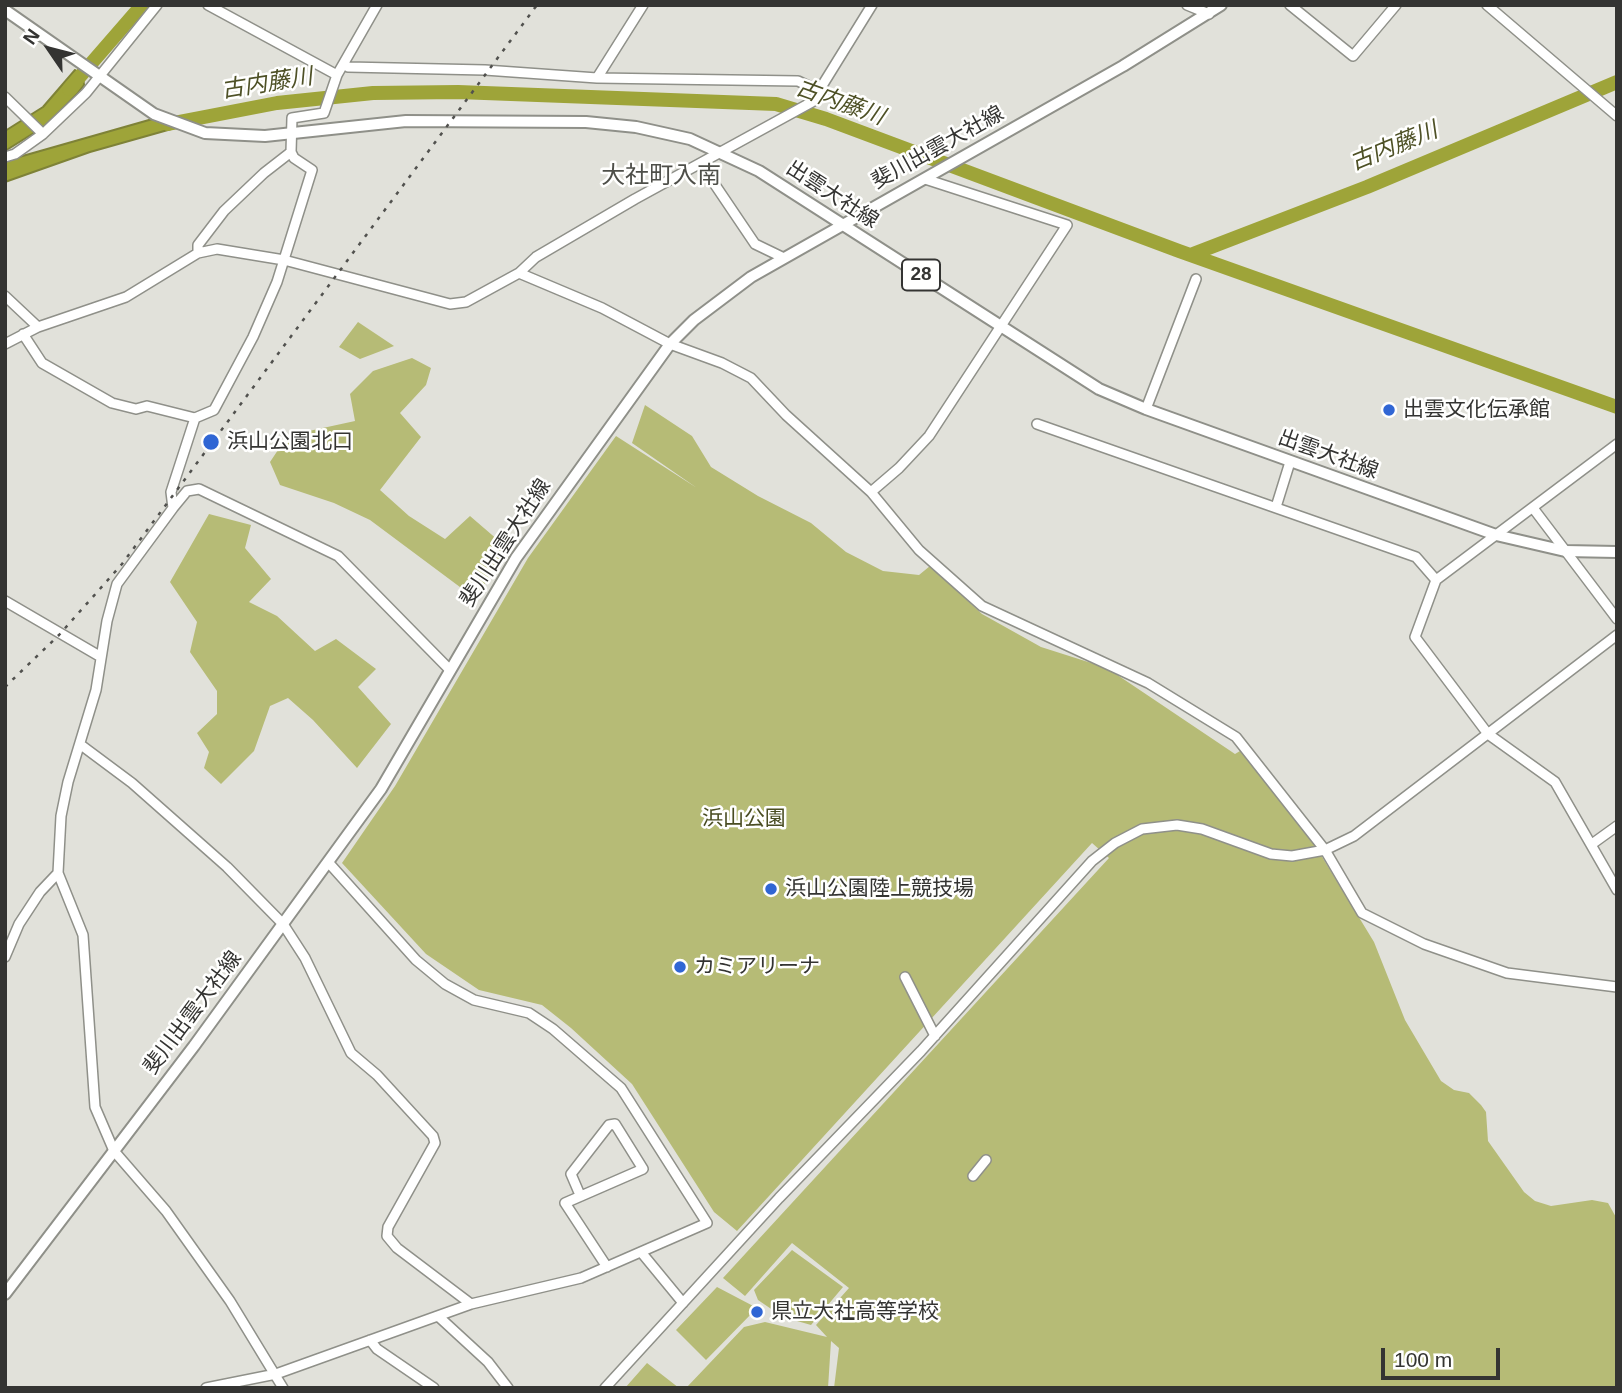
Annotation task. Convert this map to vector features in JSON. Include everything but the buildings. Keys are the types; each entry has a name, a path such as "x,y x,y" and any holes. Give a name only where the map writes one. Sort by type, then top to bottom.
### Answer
{"main road":[{"name":"斐川出雲大社線","path":"5,1294 114,1152 382,789 516,558 670,344 726,294 784,258 960,159 1221,5"},
{"name":"出雲大社線","path":"5,10 154,114 205,133 229,137 406,121 586,122 677,136 722,151 759,171 1090,383 1146,409 1496,535 1565,551 1617,552"}],"street":[{"path":"5,157 15,154 41,133 97,75 157,5"},
{"path":"208,5 335,80"},
{"path":"23,334 42,363 112,403 136,410 148,406 195,418 214,410 253,337 284,260 312,170 294,158 291,152 292,118 324,113 335,80 377,5"},
{"path":"597,78 643,5"},
{"path":"5,344 38,327 126,297 198,253 217,249 284,260 450,304 466,302 519,273 536,257 783,118 817,95 872,5"},
{"path":"1187,5 1209,14"},
{"path":"1290,5 1353,56 1396,5"},
{"path":"1487,5 1617,116"},
{"path":"344,64 348,67 485,70 597,78 798,81 817,95"},
{"path":"5,97 41,133"},
{"path":"198,253 198,245 224,211 291,152"},
{"path":"701,164 755,244 784,258"},
{"path":"871,492 899,468 929,436 999,325 1067,225 927,177"},
{"path":"519,273 602,308 670,344 722,363 751,378 796,425 871,492 919,550 982,606 1148,683 1236,737 1325,850 1362,913 1424,944 1507,973 1617,988"},
{"path":"1146,409 1196,279"},
{"path":"5,296 38,327"},
{"path":"173,508 171,492 195,418"},
{"path":"1037,424 1416,557 1436,580"},
{"path":"1617,444 1436,580 1415,637 1488,734 1555,782 1617,890"},
{"path":"1276,507 1290,462"},
{"path":"283,1388 230,1301 166,1212 114,1152 94,1107 83,935 58,873 61,816 96,691 117,584 187,491 199,489 338,556 450,670"},
{"path":"1533,508 1617,619"},
{"path":"5,601 101,657"},
{"path":"605,1388 935,1036 1092,860 1142,829 1177,825 1202,829 1271,854 1292,856 1325,850 1354,836 1617,635"},
{"path":"80,745 132,783 228,867 283,924 306,958 351,1052 377,1075 433,1136 435,1143 388,1227 387,1236 397,1248 471,1304"},
{"path":"1592,844 1617,826"},
{"path":"206,1388 276,1374 471,1304 581,1278 703,1226 707,1220 621,1088 553,1029 529,1013 474,1000 436,977 416,960 328,862"},
{"path":"5,957 19,924 40,892 58,873"},
{"path":"905,977 935,1036"},
{"path":"580,1195 571,1174 609,1125 615,1124 643,1169 565,1203 607,1267"},
{"path":"973,1176 986,1160"},
{"path":"641,1252 683,1303"},
{"path":"438,1316 488,1362 508,1388"},
{"path":"370,1340 377,1349 434,1388"}],"green space":[{"path":"358,322 394,346 360,359 339,347"},
{"path":"412,358 431,368 426,385 400,413 421,437 380,490 409,516 445,539 470,516 506,547 484,585 472,596 370,520 334,503 280,485 270,462 282,444 309,431 355,421 350,394 373,371"},
{"name":"浜山公園","path":"645,405 692,436 711,467 758,496 811,523 846,552 883,571 919,575 930,566 982,614 1041,647 1107,668 1235,754 1240,751 1313,842 1374,942 1405,1020 1441,1081 1454,1090 1469,1093 1481,1105 1486,1112 1488,1141 1524,1192 1535,1201 1551,1206 1592,1200 1608,1203 1617,1219 1617,1388 834,1388 839,1348 831,1341 828,1388 687,1387 744,1327 765,1322 827,1337 816,1325 849,1288 792,1243 745,1296 723,1278 1109,858 1092,843 737,1231 714,1212 632,1084 571,1028 542,1005 479,990 426,954 342,863 395,786 528,558 616,436 697,488 632,443"},
{"path":"209,514 251,525 245,548 271,579 249,602 277,616 315,651 336,639 376,669 358,687 391,724 357,768 313,720 288,698 270,706 254,751 221,784 204,768 209,752 197,733 217,714 217,691 190,652 197,622 170,582"},
{"path":"792,1250 843,1287 811,1325 783,1317 758,1300 754,1290"},
{"path":"717,1287 757,1308 706,1360 676,1330"},
{"path":"647,1363 679,1388 625,1388"}],"shaded area":[{"path":"75,70 83,76 84,85 77,94 45,126 5,151 5,131 43,107"},
{"path":"156,118 175,128 90,152 5,182 5,161"}],"waterway":[{"path":"69,89 142,5"},
{"name":"古内藤川","path":"1193,254 1367,187 1617,82"},
{"name":"古内藤川","path":"168,124 277,103 373,93 458,92 776,104 826,119 1179,251 1617,407"}],"railway":[{"path":"5,687 59,635 122,564 537,5"}],"place":[{"name":"出雲文化伝承館","path":"1389,410"},
{"name":"浜山公園北口","path":"211,442"},
{"name":"浜山公園陸上競技場","path":"771,889"},
{"name":"カミアリーナ","path":"680,967"},
{"name":"県立大社高等学校","path":"757,1312"}],"district":[{"name":"大社町入南","path":"661,176"}]}
